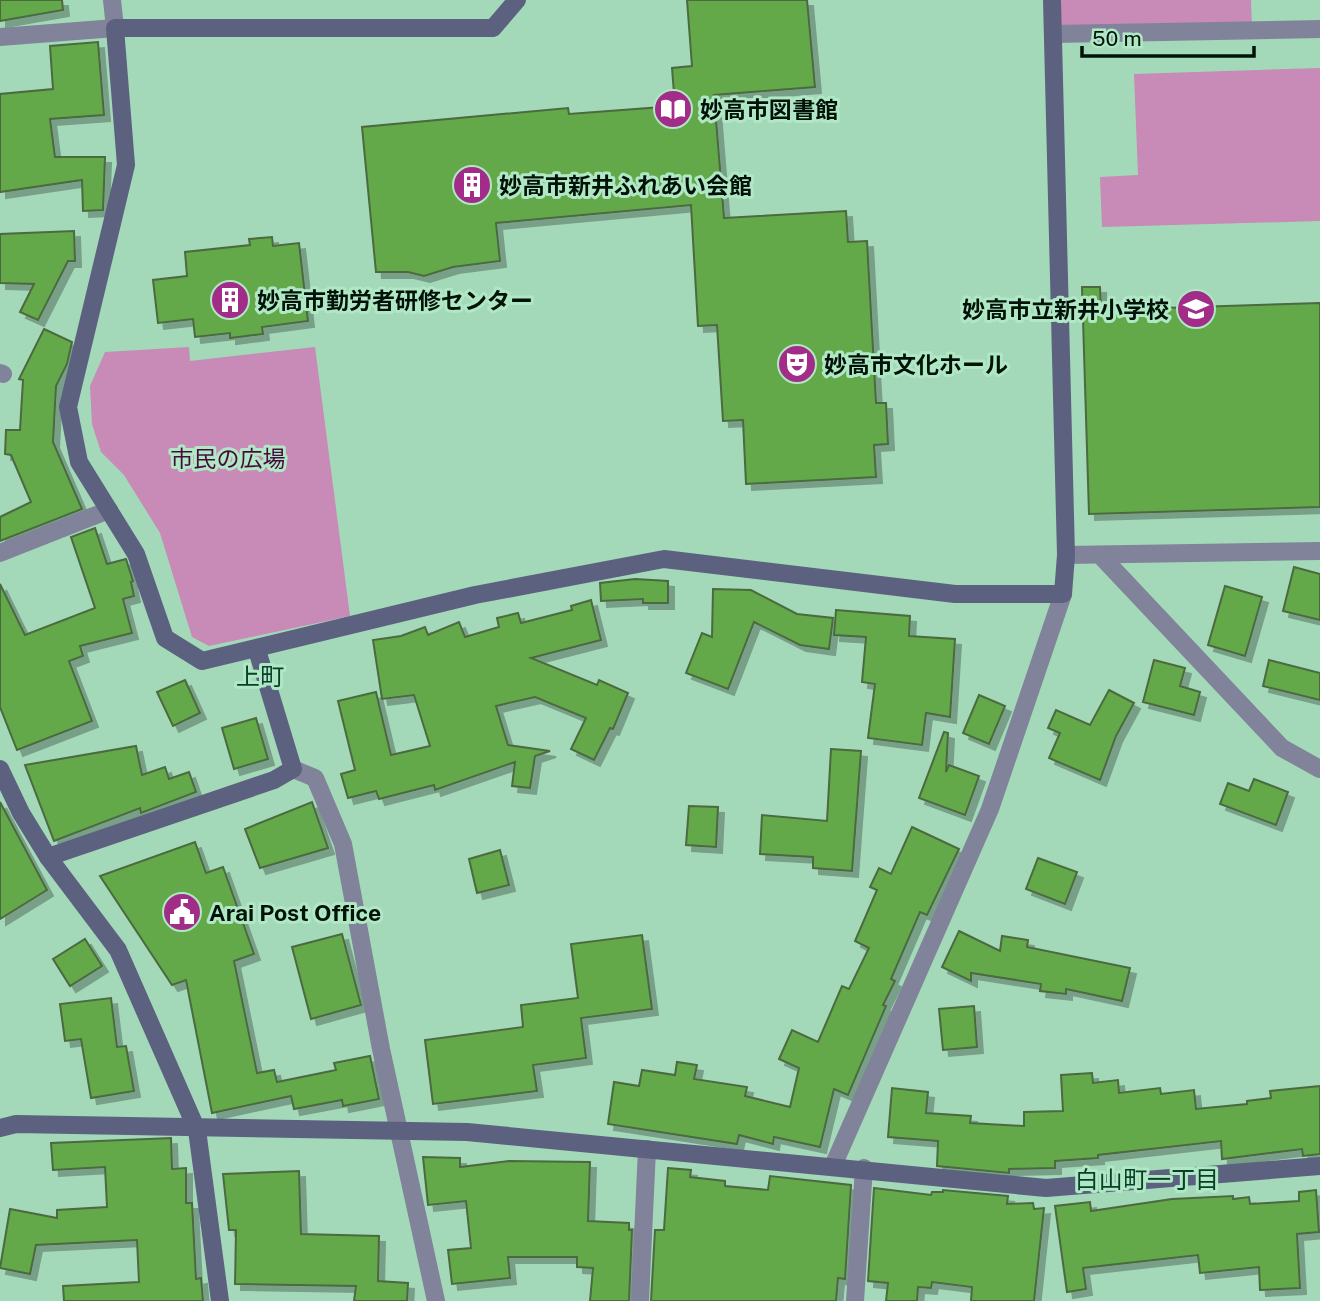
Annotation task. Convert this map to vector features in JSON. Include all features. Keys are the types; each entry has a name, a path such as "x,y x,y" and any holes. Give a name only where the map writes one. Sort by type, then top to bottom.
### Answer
{"street":[{"path":"112,0 126,165 68,407 79,462 136,554 165,638 202,661 257,650 475,595 664,559 955,594 1063,594"},
{"path":"0,37 115,28 493,27 517,0"},
{"path":"833,1166 990,809 1063,594 1066,555 1052,0"},
{"path":"1054,34 1320,29"},
{"path":"0,553 109,510"},
{"path":"1066,555 1320,551"},
{"path":"1100,555 1273,740 1320,769"},
{"path":"257,650 293,769"},
{"path":"0,769 21,813 48,857 118,950 197,1130 220,1301"},
{"path":"48,857 274,780 293,769"},
{"path":"293,769 315,778 344,844 381,1049 436,1301"},
{"path":"0,1128 16,1124 197,1130 467,1132 864,1168 1046,1188 1320,1166"},
{"path":"640,1301 647,1149"},
{"path":"855,1301 864,1168"}],"green space":[{"path":"1053,0 1251,0 1252,30 1053,34"},
{"path":"1320,68 1320,221 1102,227 1100,177 1138,175 1134,74"},
{"name":"市民の広場","path":"189,347 190,361 315,347 350,616 209,646 192,637 160,533 124,475 101,452 92,424 90,386 105,352"}],"building":[{"path":"0,0 62,0 63,10 0,21"},
{"path":"687,0 807,0 815,87 714,95 724,218 846,211 848,242 867,241 876,403 886,403 888,444 874,445 876,477 746,484 743,420 723,421 717,325 698,326 691,205 496,223 500,261 453,267 424,276 408,272 376,272 362,127 568,108 569,114 675,106 672,68 692,66"},
{"path":"98,42 104,115 50,119 55,157 105,157 103,210 83,211 82,180 0,192 0,94 53,89 50,46"},
{"path":"74,231 75,261 68,261 38,320 20,312 34,284 0,283 0,234"},
{"name":"妙高市勤労者研修センター","path":"272,237 273,246 299,243 308,321 262,327 263,334 230,338 230,333 195,337 193,319 158,323 153,280 187,276 185,252 250,245 249,239"},
{"path":"1082,287 1100,287 1101,310 1320,303 1320,507 1089,514"},
{"path":"44,329 72,342 67,364 56,386 53,442 82,509 0,541 0,517 31,502 11,455 5,454 6,430 20,430 23,380 19,379"},
{"path":"95,528 107,564 126,559 133,581 134,596 123,599 132,633 80,646 83,656 69,661 92,721 17,750 0,707 0,584 25,635 95,608 71,537"},
{"path":"1294,567 1320,574 1320,620 1283,611"},
{"path":"635,579 668,581 668,603 643,603 643,599 601,601 600,583"},
{"path":"1225,586 1262,597 1245,656 1208,645"},
{"path":"713,589 751,590 797,614 833,618 829,649 800,645 754,622 728,689 686,673 702,633 712,637"},
{"path":"591,600 601,640 531,658 597,685 599,680 628,693 613,729 610,728 594,760 571,749 586,718 535,697 496,706 508,745 550,751 535,756 530,788 512,786 515,762 435,790 434,785 379,799 376,791 348,798 341,774 355,770 338,701 376,692 391,755 430,746 414,695 382,699 373,640 401,636 425,627 428,635 459,622 465,637 499,627 497,618 518,613 521,623 572,610 571,606"},
{"path":"836,610 910,616 909,636 955,639 950,717 926,713 922,745 868,738 875,684 862,682 866,637 834,635"},
{"path":"1154,660 1185,668 1180,686 1200,692 1194,715 1143,702"},
{"path":"1269,660 1320,673 1320,700 1263,686"},
{"path":"185,680 200,713 173,726 157,692"},
{"path":"1109,690 1134,703 1116,736 1100,780 1049,758 1060,733 1048,728 1056,710 1090,725"},
{"path":"979,695 1005,706 989,744 963,733"},
{"path":"256,718 268,759 234,769 222,728"},
{"path":"944,732 948,733 946,772 949,765 979,776 965,815 919,798"},
{"path":"136,746 142,775 165,767 169,779 189,772 196,792 141,813 140,808 54,841 25,765"},
{"path":"831,749 861,751 852,871 813,868 813,857 760,854 762,815 827,821"},
{"path":"1254,779 1288,792 1276,825 1220,804 1228,783 1249,791"},
{"path":"0,802 47,890 0,919"},
{"path":"312,802 328,848 260,868 245,829"},
{"path":"689,806 718,807 716,847 686,845"},
{"path":"912,827 959,849 927,915 920,912 891,979 895,981 883,1005 886,1006 848,1095 834,1089 820,1147 774,1137 773,1144 739,1135 737,1144 608,1124 614,1082 639,1086 642,1070 675,1075 677,1062 697,1065 694,1079 747,1087 745,1096 790,1107 799,1068 779,1059 792,1030 818,1042 842,986 849,989 869,948 855,941 877,890 870,887 879,868 891,874"},
{"path":"195,842 206,873 223,867 254,954 234,961 257,1073 274,1070 277,1082 336,1070 334,1063 370,1056 379,1099 343,1106 342,1100 294,1109 291,1096 212,1113 186,980 172,985 100,876"},
{"path":"500,850 509,885 477,893 469,859"},
{"path":"1038,858 1077,872 1065,904 1026,889"},
{"path":"959,931 1000,951 1002,936 1028,940 1027,947 1130,968 1122,1001 1066,989 1066,994 1040,991 1041,984 971,973 971,981 942,967"},
{"path":"342,934 361,1005 311,1019 292,947"},
{"path":"642,935 652,1009 581,1018 586,1058 533,1065 537,1091 433,1104 425,1040 523,1027 521,1005 578,998 571,944"},
{"path":"85,939 102,966 70,986 53,959"},
{"path":"111,998 117,1047 126,1046 134,1091 91,1098 81,1039 65,1041 60,1004"},
{"path":"974,1006 977,1047 943,1050 939,1009"},
{"path":"1092,1073 1093,1083 1118,1080 1119,1093 1160,1088 1161,1094 1194,1090 1196,1109 1247,1104 1247,1101 1271,1098 1270,1091 1320,1086 1320,1154 1303,1156 1302,1149 1222,1159 1221,1141 1098,1155 1098,1158 1055,1161 1055,1168 1009,1169 1009,1173 937,1166 938,1141 888,1137 892,1088 928,1092 926,1113 971,1116 970,1123 1024,1126 1024,1112 1063,1111 1061,1075"},
{"path":"171,1138 172,1169 186,1168 186,1203 192,1203 196,1279 201,1278 203,1301 64,1301 63,1286 139,1282 137,1240 36,1245 30,1274 0,1268 10,1209 57,1218 57,1210 107,1207 105,1167 53,1170 51,1143"},
{"path":"423,1157 460,1158 460,1167 509,1161 590,1162 588,1221 629,1223 629,1230 632,1230 629,1301 590,1301 593,1268 577,1267 577,1257 508,1257 510,1278 452,1284 448,1250 471,1248 466,1201 428,1205"},
{"path":"668,1168 691,1170 690,1177 725,1181 725,1186 768,1190 770,1176 851,1185 845,1279 838,1278 836,1301 651,1301 655,1230 664,1230"},
{"path":"299,1171 301,1234 379,1236 378,1281 408,1283 407,1301 354,1301 356,1286 235,1284 236,1230 229,1230 223,1174"},
{"path":"874,1188 931,1195 932,1192 943,1190 1008,1196 1007,1204 1033,1203 1034,1209 1044,1208 1034,1301 971,1301 972,1287 932,1282 931,1288 918,1287 917,1301 886,1301 888,1283 868,1281"},
{"path":"1316,1190 1319,1232 1297,1234 1300,1288 1260,1290 1259,1267 1200,1273 1198,1255 1083,1268 1086,1289 1067,1292 1055,1206 1090,1202 1091,1211 1172,1199 1233,1196 1233,1199 1249,1197 1250,1204 1299,1201 1299,1192"}],"place":[{"name":"妙高市図書館","path":"673,109"},
{"name":"妙高市新井ふれあい会館","path":"472,185"},
{"name":"妙高市勤労者研修センター","path":"230,300"},
{"name":"妙高市立新井小学校","path":"1196,309"},
{"name":"妙高市文化ホール","path":"797,364"},
{"name":"Arai Post Office","path":"182,912"}],"district":[{"name":"上町","path":"260,676"},
{"name":"白山町一丁目","path":"1147,1179"}]}
